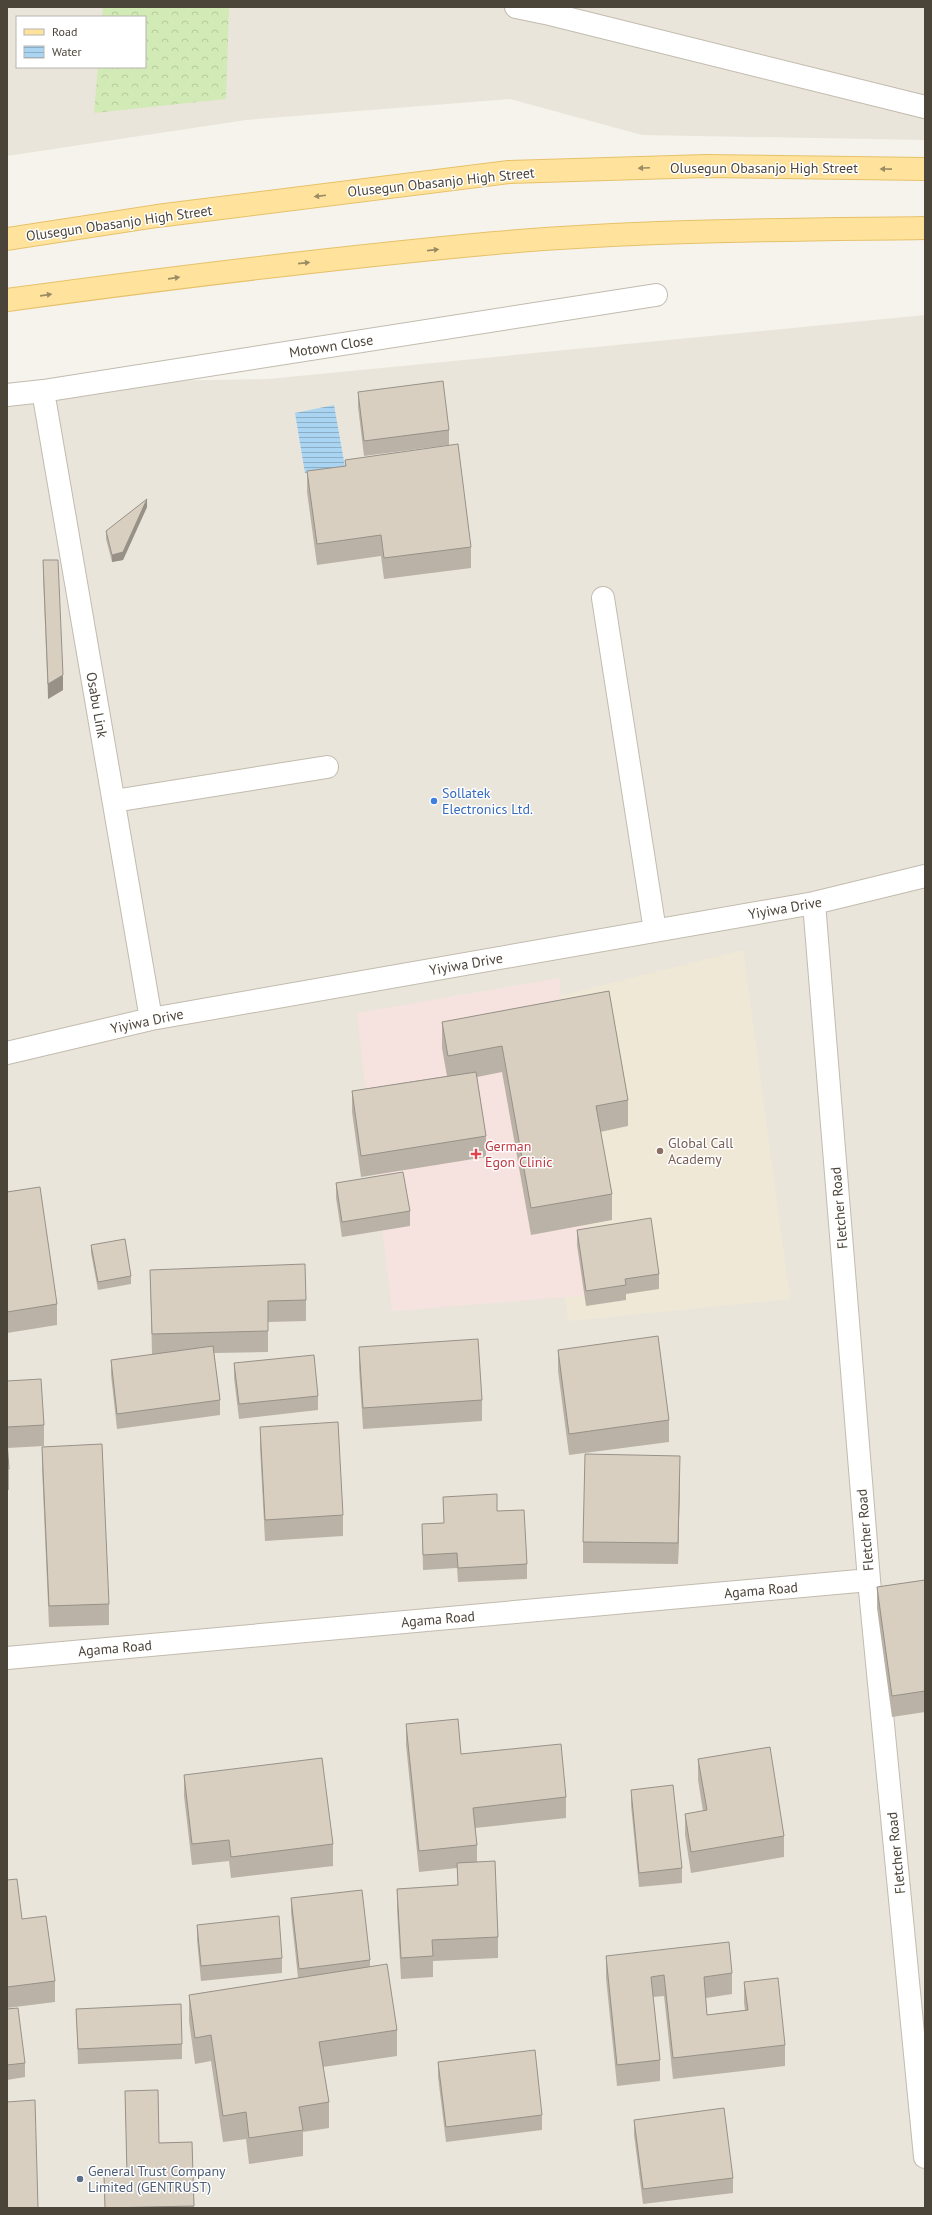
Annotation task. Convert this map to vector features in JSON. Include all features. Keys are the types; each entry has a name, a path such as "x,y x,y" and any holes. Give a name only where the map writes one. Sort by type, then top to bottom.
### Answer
{"main road":[{"name":"Olusegun Obasanjo High Street","path":"7,239 157,216 509,172 706,166 925,169"},
{"path":"7,300 180,277 496,243 710,230 925,228"}],"street":[{"path":"516,7 565,17 925,107"},
{"name":"Motown Close","path":"7,395 43,392 656,295"},
{"name":"Osabu Link","path":"43,392 151,1019"},
{"path":"603,598 655,931"},
{"path":"114,801 327,766"},
{"name":"Yiyiwa Drive","path":"7,1053 151,1019 814,903 925,876"},
{"name":"Fletcher Road","path":"814,903 869,1580 925,2157"},
{"name":"Agama Road","path":"7,1658 869,1580"}],"shaded area":[{"path":"7,7 925,7 925,140 642,135 510,99 246,120 7,156"},
{"path":"925,315 925,2208 7,2208 7,383 268,379"},
{"name":"Global Call Academy","path":"743,950 790,1299 568,1321 532,1003"},
{"name":"German Egon Clinic","path":"559,978 594,1295 392,1311 357,1013"}],"green space":[{"path":"103,7 229,7 226,99 94,113 98,68 146,68 146,16 102,16"}],"water":[{"path":"334,405 345,467 305,473 295,413"}],"building":[{"path":"443,381 449,430 364,441 358,392"},
{"path":"458,444 471,547 384,558 381,535 317,544 307,471 346,466 345,460"},
{"path":"147,499 123,552 112,555 106,531"},
{"path":"43,560 58,560 63,675 48,684"},
{"path":"609,991 628,1100 596,1106 612,1194 531,1208 502,1046 448,1056 442,1022"},
{"path":"476,1072 486,1136 361,1156 352,1091"},
{"path":"403,1172 410,1211 342,1222 336,1183"},
{"path":"40,1187 57,1304 7,1312 7,1192"},
{"path":"651,1218 659,1274 625,1279 626,1285 586,1291 577,1230"},
{"path":"125,1239 131,1276 98,1282 91,1245"},
{"path":"305,1264 306,1300 268,1301 268,1331 152,1334 150,1270"},
{"path":"658,1336 669,1420 569,1434 558,1350"},
{"path":"478,1339 482,1400 363,1408 359,1347"},
{"path":"213,1346 220,1400 117,1414 111,1360"},
{"path":"314,1355 318,1396 239,1404 234,1363"},
{"path":"41,1379 44,1425 7,1427 7,1381"},
{"path":"338,1422 343,1515 265,1520 260,1427"},
{"path":"7,1440 9,1469 7,1469"},
{"path":"102,1444 109,1604 49,1606 42,1447"},
{"path":"585,1454 680,1456 678,1543 583,1542"},
{"path":"497,1494 497,1511 524,1510 527,1564 458,1568 457,1553 423,1555 422,1524 444,1523 443,1497"},
{"path":"925,1580 925,1691 892,1696 877,1587"},
{"path":"458,1719 461,1754 561,1744 566,1797 473,1808 477,1845 419,1851 406,1724"},
{"path":"770,1747 784,1836 691,1852 685,1814 707,1810 698,1759"},
{"path":"322,1758 333,1844 231,1857 229,1840 192,1844 184,1775"},
{"path":"673,1785 682,1868 639,1873 631,1790"},
{"path":"495,1861 498,1937 432,1940 433,1956 401,1958 397,1889 458,1885 457,1863"},
{"path":"17,1879 22,1919 46,1916 55,1981 7,1987 7,1880"},
{"path":"362,1890 370,1960 299,1969 291,1898"},
{"path":"279,1916 282,1958 201,1966 197,1925"},
{"path":"729,1942 732,1973 704,1977 707,2015 748,2010 744,1982 778,1978 785,2045 673,2058 664,1975 651,1977 660,2060 617,2065 606,1956"},
{"path":"387,1964 397,2030 319,2042 329,2102 299,2107 303,2130 249,2138 246,2112 223,2116 211,2035 195,2038 189,1995"},
{"path":"181,2004 182,2044 78,2049 76,2009"},
{"path":"18,2008 25,2063 7,2065 7,2009"},
{"path":"535,2050 542,2115 446,2127 438,2062"},
{"path":"158,2090 159,2143 192,2142 194,2206 105,2208 104,2175 127,2174 125,2091"},
{"path":"35,2100 38,2208 7,2208 7,2102"},
{"path":"724,2108 733,2178 643,2189 634,2120"}],"place":[{"name":"Sollatek Electronics Ltd.","path":"434,801"},
{"name":"Global Call Academy","path":"660,1151"},
{"name":"German Egon Clinic","path":"476,1154"},
{"name":"General Trust Company Limited (GENTRUST)","path":"80,2179"}]}
